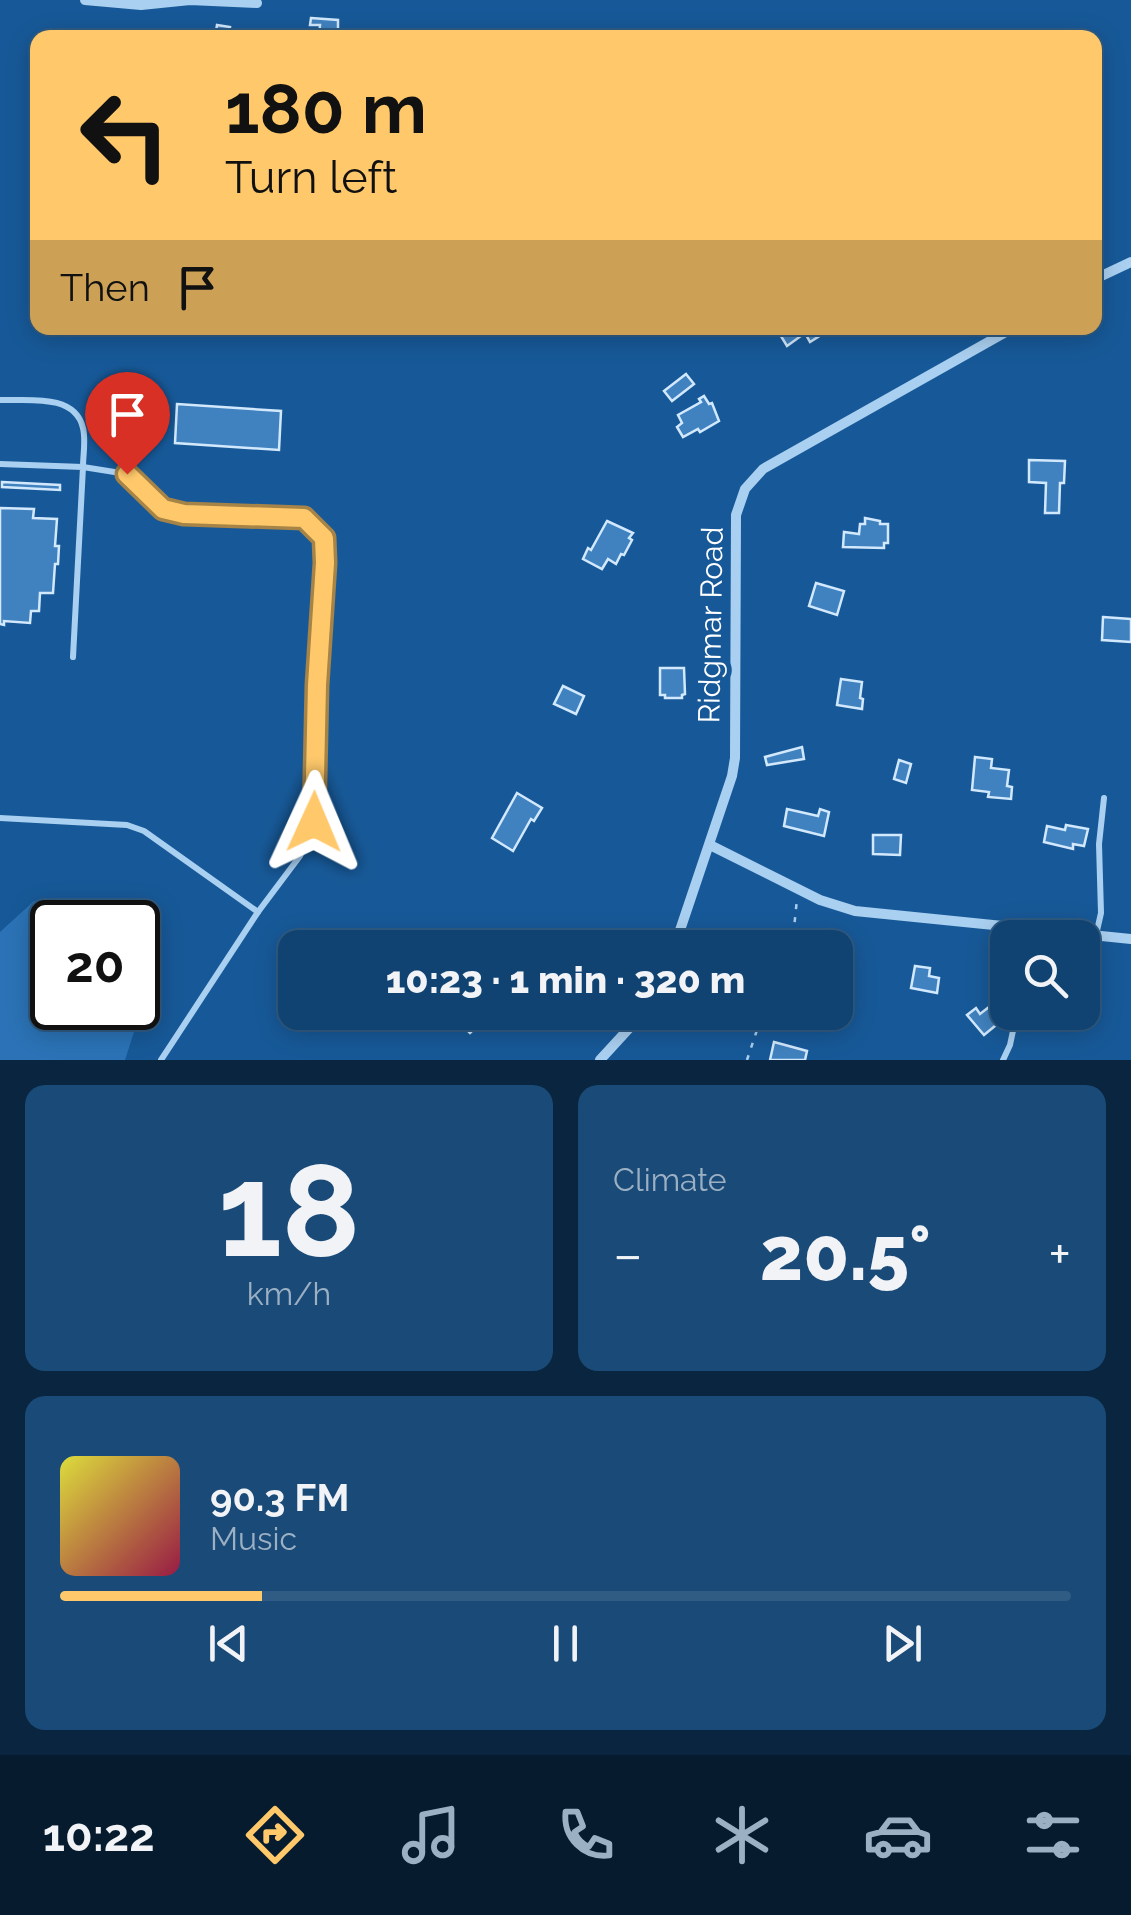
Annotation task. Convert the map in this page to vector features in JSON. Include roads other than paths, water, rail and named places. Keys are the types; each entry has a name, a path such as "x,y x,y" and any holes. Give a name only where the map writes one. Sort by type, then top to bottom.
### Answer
{"street":[{"path":"85,0 141,5 190,0 257,3"},
{"path":"1102,276 1131,262"},
{"name":"Ridgmar Road","path":"680,930 727,794 734,758 736,515 744,489 764,469 1001,335"},
{"path":"710,844 820,900 855,911 990,925"},
{"path":"1100,936 1131,940"},
{"path":"600,1060 628,1030"}],"lane":[{"path":"0,400 54,402 72,409 82,424 72,657"},
{"path":"0,464 83,467 127,474 163,509 184,514 304,518 324,538 314,822 300,856 258,912 162,1060"},
{"path":"1099,920 1099,844 1104,798"},
{"path":"0,818 127,825 144,830 258,912"},
{"path":"1003,1060 1013,1030"}]}
